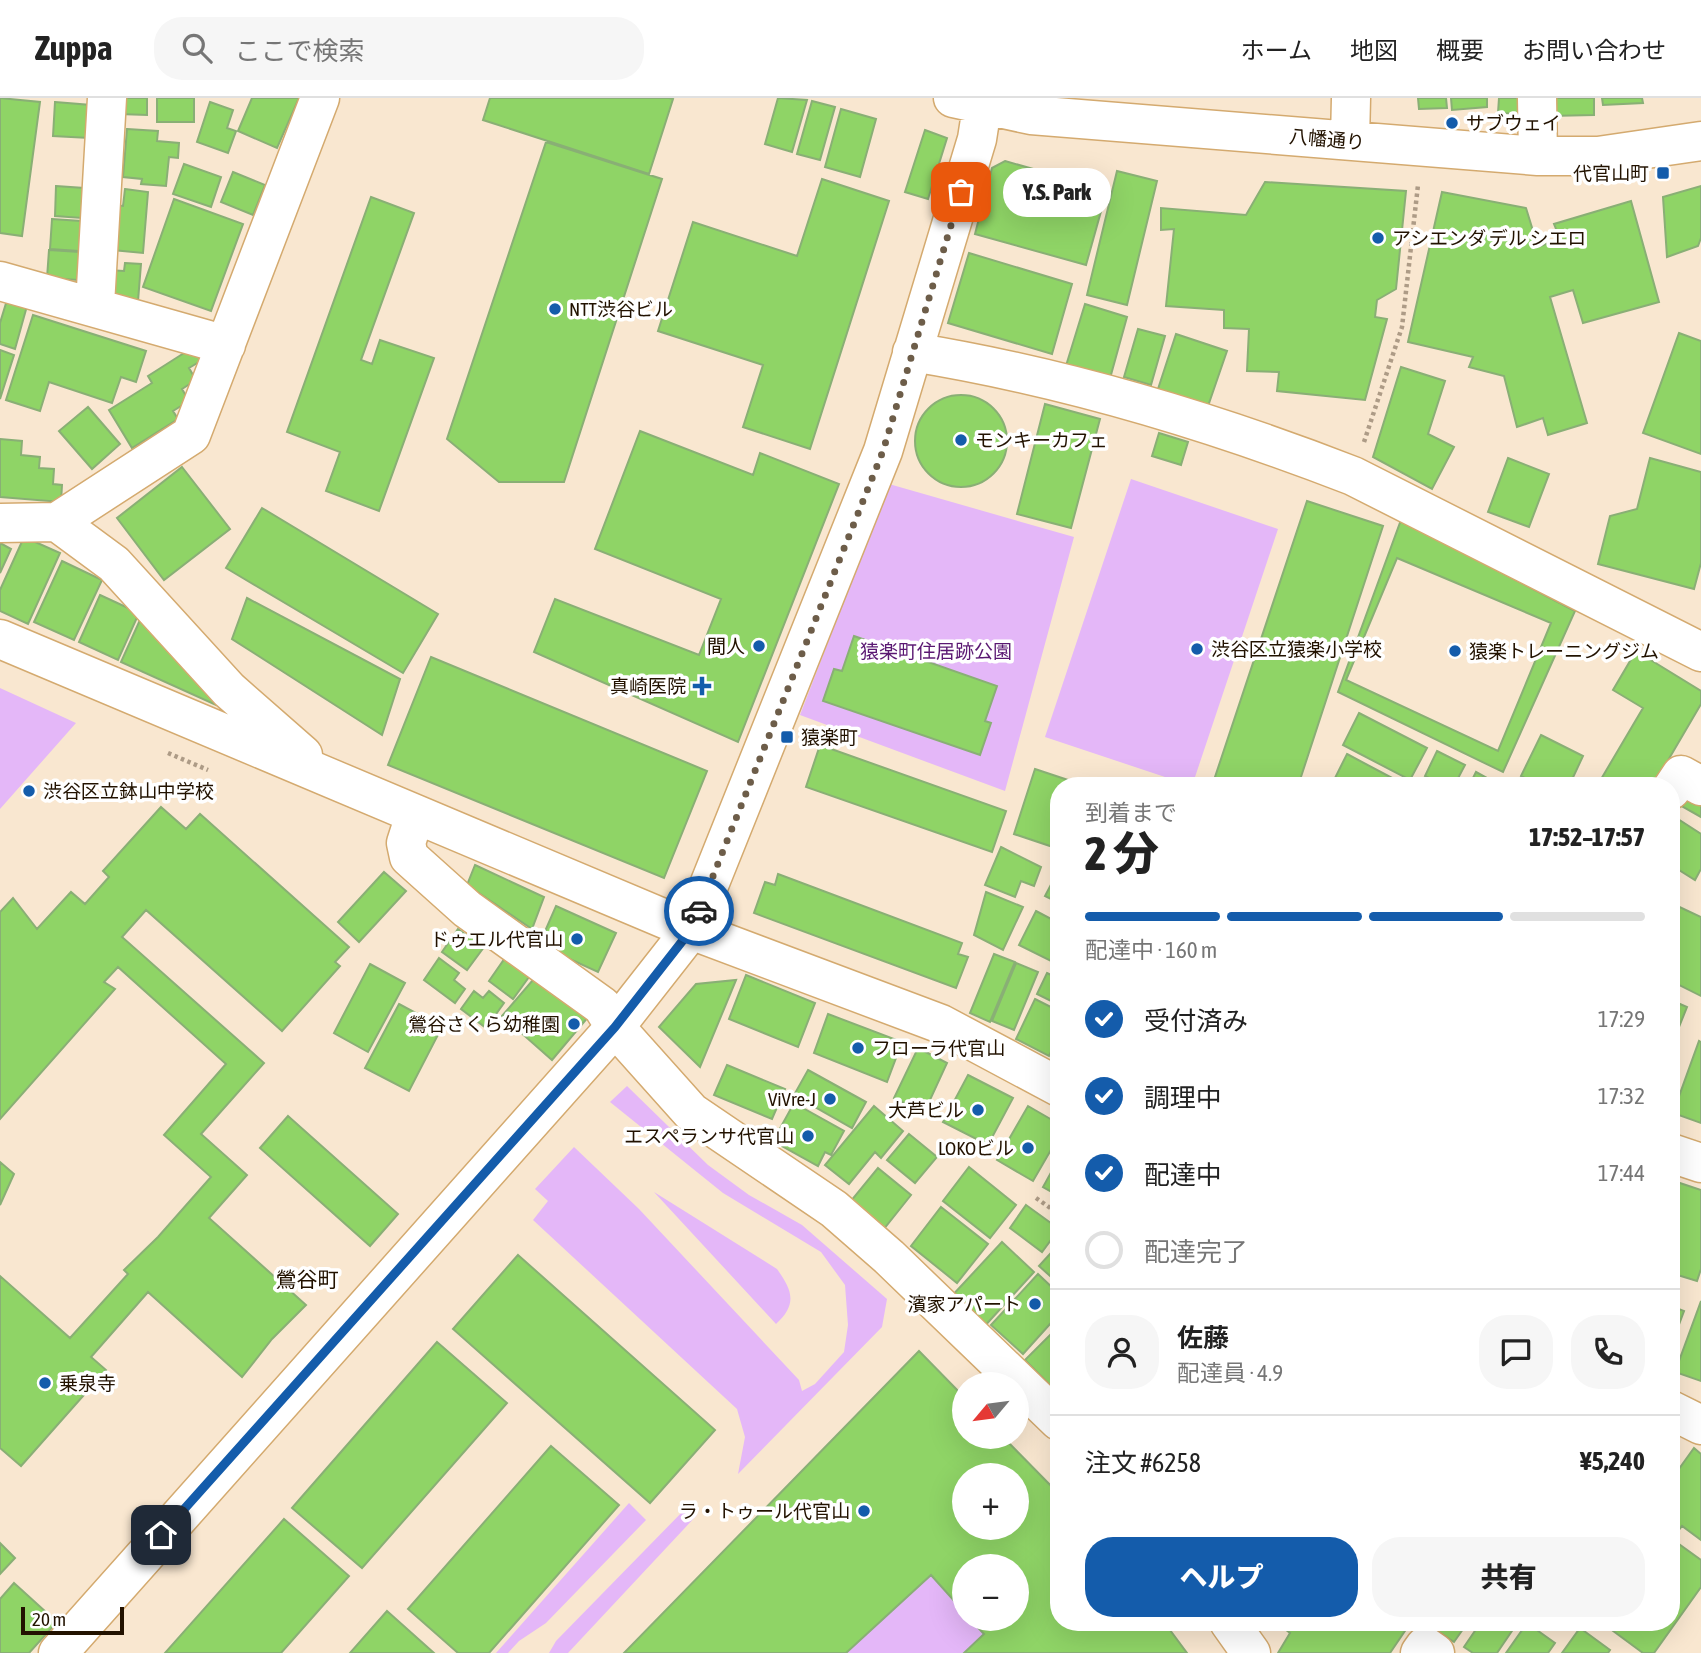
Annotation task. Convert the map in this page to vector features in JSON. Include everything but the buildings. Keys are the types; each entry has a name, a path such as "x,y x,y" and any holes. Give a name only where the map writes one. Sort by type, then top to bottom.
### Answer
{"street":[{"path":"95,306 107,98"},
{"path":"0,523 57,522 191,435 320,98"},
{"path":"1350,141 1352,98"},
{"path":"1537,98 1538,156"},
{"path":"58,1653 615,1027 691,930 842,559 883,451 977,139 966,101"},
{"name":"八幡通り","path":"966,101 1031,115 1538,156 1598,156 1701,141"},
{"path":"0,281 226,345"},
{"path":"912,352 1096,393 1194,421 1353,476 1701,652"},
{"path":"57,522 114,564 229,690 323,773"},
{"path":"0,639 691,930 941,1024 1050,1082"},
{"path":"1680,777 1681,775 1701,786"},
{"path":"415,815 406,843 410,857 467,909 602,1006 615,1027 691,1112 834,1209 890,1257 1050,1412"},
{"path":"1680,1156 1701,1163"},
{"path":"1680,1414 1701,1425"},
{"path":"1235,1631 1251,1653"},
{"path":"1420,1653 1425,1646 1435,1653"}],"path":[{"path":"1353,476 1402,327 1418,185"},
{"path":"1036,1198 1050,1208"}],"green space":[{"path":"1131,479 1278,529 1195,777 1165,777 1045,737"},
{"name":"猿楽町住居跡公園","path":"889,484 1074,537 1005,791 800,715"},
{"path":"0,688 76,723 0,809"},
{"path":"627,1086 708,1165 749,1195 802,1225 887,1299 882,1327 738,1474 745,1437 737,1409 533,1220 548,1201 535,1189 574,1147 639,1209 799,1380 802,1391 815,1384 844,1352 848,1325 845,1285 821,1252 723,1193 610,1102"},
{"path":"654,1192 777,1269 789,1290 790,1303 788,1310 776,1324"},
{"path":"629,1503 646,1520 546,1623 519,1641 508,1653 496,1653"},
{"path":"688,1506 697,1515 568,1653 549,1653 556,1641"},
{"path":"931,1575 952,1599 952,1631 981,1631 984,1634 964,1653 846,1653"}],"way so far":[{"path":"699,911 883,451 961,192"}],"place":[{"name":"サブウェイ","path":"1452,123"},
{"name":"代官山町","path":"1663,173"},
{"name":"Y.S. Park","path":"961,192"},
{"name":"アシエンダ デル シエロ","path":"1378,238"},
{"name":"NTT渋谷ビル","path":"555,309"},
{"name":"モンキーカフェ","path":"961,440"},
{"name":"間人","path":"759,646"},
{"name":"渋谷区立猿楽小学校","path":"1197,649"},
{"name":"猿楽トレーニングジム","path":"1455,651"},
{"name":"真崎医院","path":"702,686"},
{"name":"猿楽町","path":"787,737"},
{"name":"渋谷区立鉢山中学校","path":"29,791"},
{"name":"ドゥエル代官山","path":"577,939"},
{"name":"鶯谷さくら幼稚園","path":"574,1024"},
{"name":"フローラ代官山","path":"858,1048"},
{"name":"ViVre-J","path":"830,1099"},
{"name":"大芦ビル","path":"978,1110"},
{"name":"エスペランサ代官山","path":"808,1136"},
{"name":"LOKOビル","path":"1028,1148"},
{"name":"濱家アパート","path":"1035,1304"},
{"name":"乗泉寺","path":"45,1383"},
{"name":"ラ・トゥール代官山","path":"864,1511"}],"district":[{"name":"鶯谷町","path":"307,1279"}],"route":[{"path":"161,1535 615,1027 691,930 699,911"}]}
